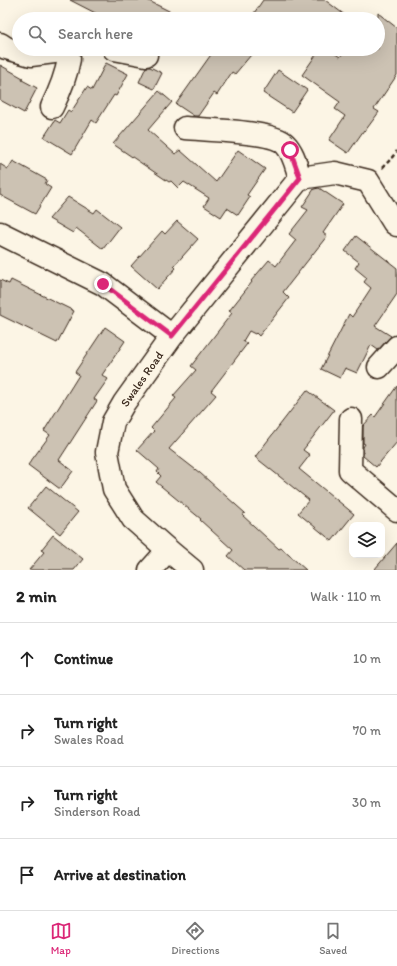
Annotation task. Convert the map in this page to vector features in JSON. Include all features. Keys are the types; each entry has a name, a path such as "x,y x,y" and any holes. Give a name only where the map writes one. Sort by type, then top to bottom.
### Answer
{"street":[{"path":"0,44 12,50"},
{"path":"52,107 61,89 67,71 69,59 67,56"},
{"path":"185,128 257,135 280,140 290,150 300,178 335,173 368,181 394,223 397,225"},
{"name":"Swales Road","path":"192,570 133,519 114,489 107,452 113,422 124,403 172,336 300,178"},
{"path":"0,234 103,284 172,336"},
{"path":"379,367 397,347"},
{"path":"351,419 350,470 397,510"},
{"path":"150,570 168,550"}],"building":[{"path":"70,0 147,0 171,12 93,12"},
{"path":"263,0 325,0 341,12 255,12"},
{"path":"385,19 397,28 397,75 374,109 379,112 348,153 329,140 345,116 335,109 340,102 302,75 315,56 385,56"},
{"path":"210,56 250,56 235,74 232,72 217,95 214,93 198,116 194,116 176,104"},
{"path":"106,63 128,74 116,96 114,95 96,123 92,120 72,154 44,137 55,120 60,123 68,110 71,112 87,87 92,90"},
{"path":"0,65 37,88 24,113 0,100"},
{"path":"146,67 150,67 162,73 154,89 139,82"},
{"path":"278,70 307,90 292,112 263,93"},
{"path":"159,91 172,102 148,130 175,154 180,150 216,182 238,150 265,169 247,195 250,197 238,215 227,208 221,217 204,206 209,198 184,182 178,188 171,181 169,182 113,144"},
{"path":"13,161 47,180 45,184 51,188 35,214 0,195 0,164 8,169"},
{"path":"319,188 343,204 323,233 327,236 283,292 289,298 259,336 256,333 255,334 249,331 243,341 247,344 211,391 216,395 169,449 200,473 245,513 242,515 279,549 281,548 306,570 244,570 228,556 233,550 200,520 201,519 156,482 161,476 157,472 159,469 137,450 154,431 151,428 176,398 173,396 196,370 191,366 232,313 229,311 252,282 251,281 269,260 276,266 296,240 289,234 308,210 302,207 314,189"},
{"path":"68,197 94,213 97,209 120,227 103,249 76,228 73,233 49,219"},
{"path":"177,221 198,239 174,266 176,268 157,289 131,266 162,231 165,234"},
{"path":"356,236 397,268 397,294 375,326 391,336 378,350 371,345 357,373 345,368 340,378 321,369 349,314 352,317 371,288 364,282 367,278 355,268 359,262 345,251"},
{"path":"0,280 9,284 11,280 74,311 57,343 0,315"},
{"path":"105,327 125,341 102,375 108,379 94,399 97,401 59,460 73,471 60,489 28,465 50,435 44,431 79,375 75,372"},
{"path":"397,386 397,442 376,467 363,456 363,447 365,444 363,443 363,426 373,415 375,417"},
{"path":"307,390 334,410 303,450 310,455 299,469 354,514 332,541 298,513 309,500 255,457"},
{"path":"46,486 78,512 60,534 28,508"},
{"path":"53,535 83,559 74,570 29,570 44,552 41,550"},
{"path":"397,543 397,570 374,570"}],"route":[{"path":"103,284 172,336 300,178 290,150"}]}
